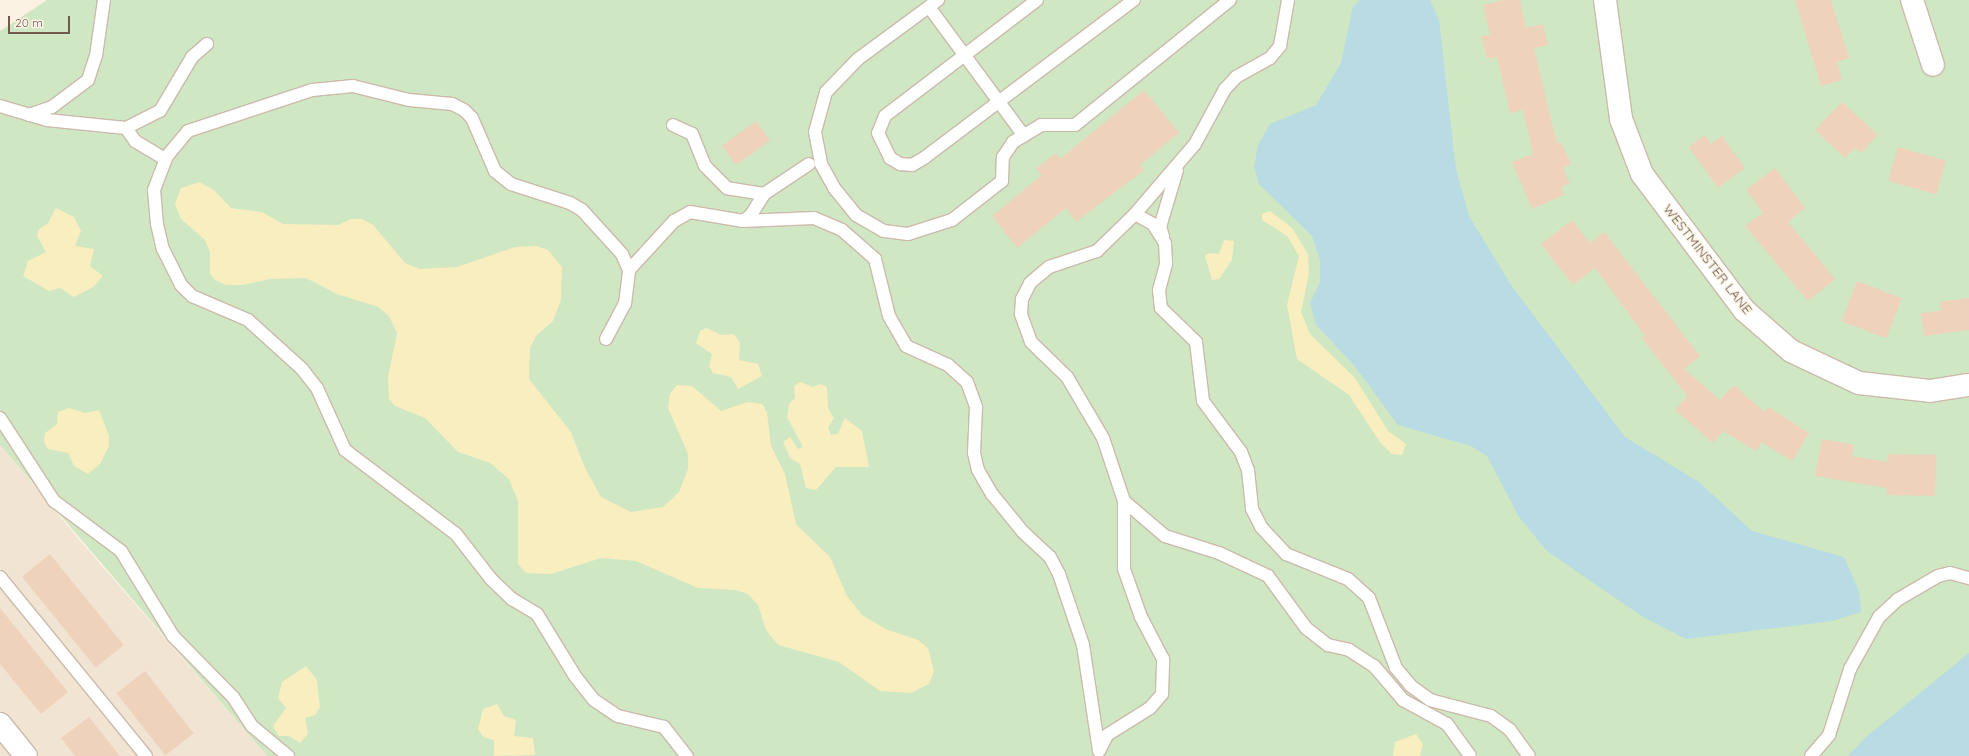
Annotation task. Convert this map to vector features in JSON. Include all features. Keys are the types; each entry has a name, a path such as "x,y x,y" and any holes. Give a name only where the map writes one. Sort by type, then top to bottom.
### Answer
{"street":[{"name":"WESTMINSTER LANE","path":"1605,0 1622,119 1642,174 1744,310 1791,351 1859,383 1930,391 1969,385"},
{"path":"1912,0 1933,65"},
{"path":"0,724 26,756"}],"lane":[{"path":"28,115 52,108 88,80 96,56 104,0"},
{"path":"1037,0 964,54 885,116 878,133 890,158 900,164 912,165 998,99 1134,0"},
{"path":"1024,136 964,54 934,3 858,59 826,92 815,132 822,164 835,189 856,215 884,231 908,234 938,227 1002,181 1003,157 1013,142 1024,136 1041,125 1075,125 1230,0"},
{"path":"1288,0 1280,46 1270,58 1236,77 1225,89 1195,144 1178,168 1164,206 1160,227 1165,243 1166,264 1159,290 1161,308 1196,342 1203,401 1241,452 1248,470 1252,509 1260,527 1286,554 1348,579 1369,598 1396,668 1411,686 1430,700 1491,716 1510,730 1530,756"},
{"path":"0,106 28,115 80,126 126,128 160,111 192,57 207,44"},
{"path":"606,339 625,304 629,270 622,254 582,210 564,200 511,184 495,171 472,118 452,104 333,86 188,131 165,159 157,178 154,206 163,249 181,285 192,296 248,320 302,370 317,388 345,450 456,534 495,583 537,614 575,676 594,700 618,716 664,727 687,756"},
{"path":"673,125 692,134 705,166 715,179 727,188 764,194"},
{"path":"126,128 135,141 165,159"},
{"path":"1100,753 1106,735 1150,708 1162,694 1165,680 1164,660 1141,617 1124,569 1124,501 1103,438 1067,377 1031,342 1021,314 1022,299 1030,283 1049,267 1096,251 1135,214 1195,144"},
{"path":"743,221 751,215 764,194 777,188 802,165 809,164"},
{"path":"629,270 681,216 701,213 743,221 814,218 842,230 875,259 889,316 906,346 948,365 967,382 976,407 974,453 978,470 992,494 1023,532 1050,558 1059,574 1083,645 1100,753"},
{"path":"1135,214 1153,224 1165,243"},
{"path":"0,418 54,501 122,550 173,636 233,697 252,726 288,756"},
{"path":"1124,501 1165,536 1219,553 1268,576 1306,628 1328,646 1348,650 1374,666 1403,700 1447,724 1470,756"},
{"path":"1811,756 1829,735 1850,669 1878,617 1897,600 1938,576 1950,573 1969,578"},
{"path":"0,577 146,756"}],"shaded area":[{"path":"0,445 82,543 267,756 0,756"}],"green space":[{"path":"47,0 1969,0 1969,756 267,756 0,445 0,31"}],"sand":[{"path":"199,182 214,190 231,208 262,212 283,224 338,225 351,219 362,219 373,225 405,263 420,269 457,267 515,247 537,246 548,250 562,267 561,300 553,321 536,336 530,348 529,379 571,432 584,466 601,497 631,512 663,507 679,492 688,469 688,454 668,408 670,394 677,385 692,386 721,411 748,402 762,404 767,412 771,446 785,474 796,524 830,557 847,596 862,615 886,629 918,640 928,648 934,672 929,684 911,693 880,691 839,662 778,645 766,630 758,605 748,594 735,590 698,588 636,561 601,558 551,574 526,573 518,564 518,501 509,479 490,463 458,452 425,418 395,406 389,399 388,377 397,333 389,316 378,307 337,294 306,278 270,279 243,285 226,285 215,280 210,274 210,253 205,240 181,219 175,204 181,188"},
{"path":"56,208 74,217 81,231 75,246 94,249 90,266 103,276 93,287 74,297 60,288 49,291 23,276 28,261 46,252 37,236 38,230 48,223"},
{"path":"1270,211 1292,228 1308,254 1309,273 1301,312 1310,334 1355,378 1388,431 1406,444 1402,455 1392,454 1380,442 1349,395 1297,359 1287,305 1299,256 1287,236 1262,220 1262,214"},
{"path":"1224,240 1234,241 1232,260 1219,279 1212,280 1205,256 1209,253 1219,254"},
{"path":"706,328 721,335 734,334 740,343 739,360 758,364 762,376 738,389 731,377 713,373 709,366 712,354 696,343 700,331"},
{"path":"800,382 813,387 820,384 827,387 828,408 834,418 828,428 831,435 838,434 845,418 862,431 869,467 836,467 816,490 806,488 800,464 790,458 783,442 790,437 798,449 803,447 787,417 789,404 795,398 794,386"},
{"path":"69,408 85,413 99,410 109,436 109,446 100,464 88,474 74,466 68,453 48,449 44,442 45,433 57,424 58,412"},
{"path":"306,666 317,680 320,707 315,715 305,718 308,734 300,743 289,736 279,736 273,726 286,708 278,698 282,682"},
{"path":"497,704 504,716 516,720 514,736 533,738 535,755 494,756 494,740 483,737 478,729 483,709"},
{"path":"1416,734 1423,744 1420,756 1393,756 1395,742"}],"water":[{"path":"1360,0 1430,0 1439,20 1456,169 1469,216 1511,285 1625,437 1699,482 1752,531 1844,557 1859,591 1861,612 1833,621 1686,639 1643,617 1547,551 1519,517 1487,456 1471,446 1398,425 1353,364 1316,325 1310,303 1320,282 1320,260 1312,236 1259,184 1254,167 1258,145 1270,124 1316,105 1341,63 1353,6"},
{"path":"1969,653 1969,756 1848,756 1866,737"}],"building":[{"path":"1504,0 1520,0 1526,28 1543,24 1548,45 1534,48 1557,144 1561,142 1571,164 1563,168 1570,183 1561,187 1564,195 1532,209 1512,162 1533,154 1523,110 1510,113 1497,57 1487,59 1481,36 1490,35 1483,5"},
{"path":"1795,0 1831,0 1849,58 1837,62 1842,80 1821,86"},
{"path":"1144,90 1179,133 1140,165 1144,170 1076,222 1066,208 1017,248 992,216 1042,175 1036,169 1056,153 1060,159"},
{"path":"1842,102 1878,135 1861,153 1855,148 1845,158 1815,130"},
{"path":"756,121 770,140 736,165 722,146"},
{"path":"1705,135 1711,144 1722,136 1745,168 1718,188 1689,147"},
{"path":"1898,147 1946,161 1936,194 1888,181"},
{"path":"1775,168 1805,208 1788,222 1835,279 1808,301 1745,226 1763,213 1746,190"},
{"path":"1572,220 1590,243 1604,232 1700,356 1684,369 1720,400 1734,385 1764,412 1768,407 1809,433 1792,461 1762,442 1756,451 1723,431 1713,443 1675,410 1687,396 1642,338 1645,336 1595,268 1573,285 1541,244"},
{"path":"1857,281 1902,298 1886,338 1842,321"},
{"path":"1969,298 1969,330 1924,336 1921,313 1941,311 1940,302"},
{"path":"1822,439 1854,445 1852,456 1887,462 1888,454 1936,455 1935,496 1887,495 1887,488 1815,476"},
{"path":"50,554 124,645 96,668 22,577"},
{"path":"0,608 68,692 41,714 0,664"},
{"path":"145,671 194,733 165,755 117,693"},
{"path":"89,717 120,756 75,756 61,738"}]}
